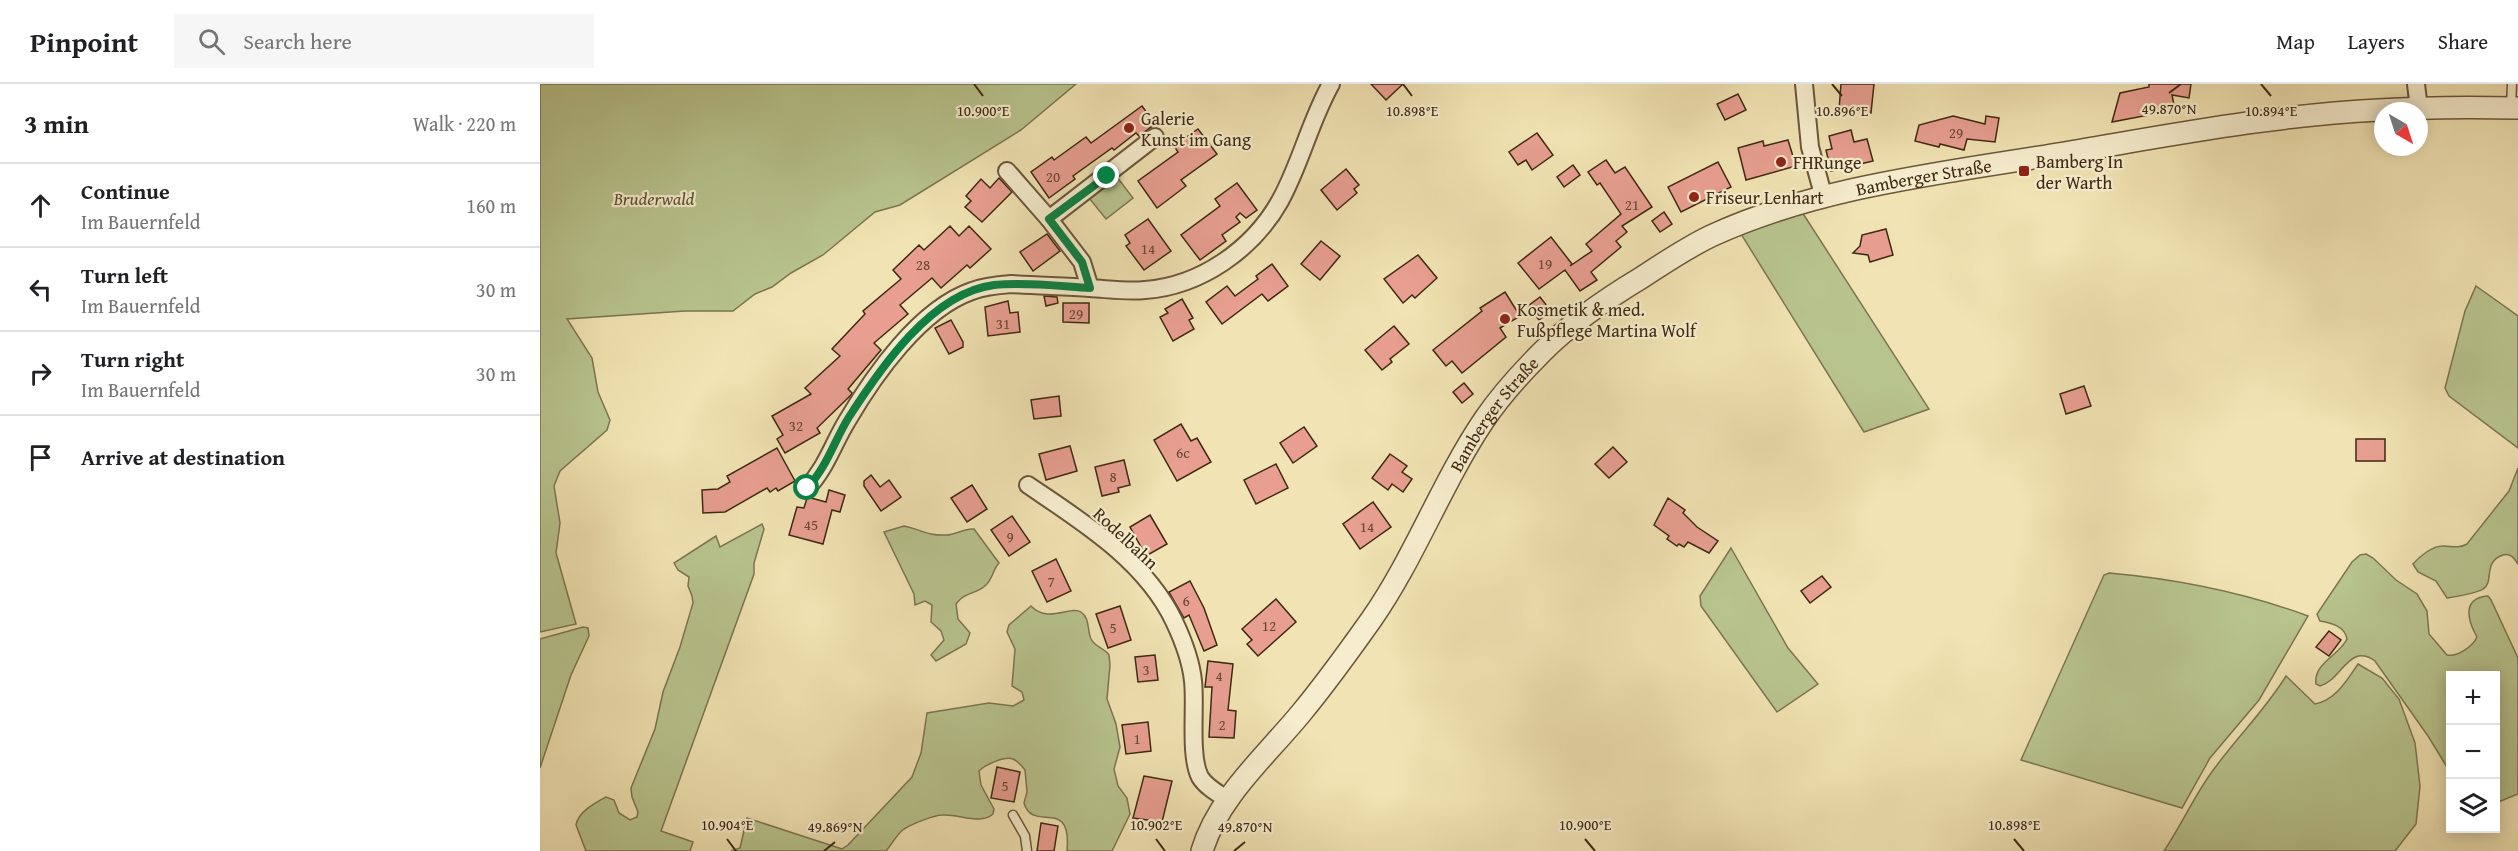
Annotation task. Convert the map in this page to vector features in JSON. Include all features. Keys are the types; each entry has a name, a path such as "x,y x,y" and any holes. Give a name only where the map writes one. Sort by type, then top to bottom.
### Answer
{"street":[{"path":"807,488 825,465 836,440 858,403 896,349 915,330 948,304 971,291 992,286 1146,291 1205,273 1235,255 1258,233 1280,201 1308,130 1331,84"},
{"path":"1804,84 1810,147 1824,198"},
{"path":"2416,84 2418,102"},
{"name":"Bamberger Straße","path":"2428,109 2515,108"},
{"name":"Bamberger Straße","path":"1202,851 1209,832 1228,800 1304,710 1371,620 1414,549 1464,453 1502,395 1546,348 1616,293 1690,247 1760,217 1824,198 1918,177 2184,133 2278,119 2374,110"},
{"path":"1049,219 1155,137"},
{"path":"1007,171 1049,219 1082,262 1090,288"},
{"name":"Rodelbahn","path":"1028,485 1116,549 1144,578 1173,619 1188,657 1193,680 1197,769 1205,784 1228,800"}],"lane":[{"path":"2512,84 2515,108"},
{"path":"1013,815 1025,836 1027,851"}],"green space":[{"name":"Bruderwald","path":"540,84 1076,84 1021,130 900,205 875,212 823,255 772,287 755,294 733,311 685,311 567,319 592,358 598,392 610,420 607,430 560,471 554,486 560,523 556,553 576,624 540,632"},
{"path":"1117,177 1133,198 1106,219 1089,198"},
{"path":"1802,212 1929,409 1864,432 1741,234"},
{"path":"2476,286 2518,316 2518,448 2449,396 2445,388 2465,311"},
{"path":"2518,468 2518,564 2510,555 2503,555 2493,562 2488,582 2483,589 2447,598 2436,581 2418,572 2413,564 2435,548 2458,547 2467,544 2509,491"},
{"path":"762,524 764,529 754,563 754,574 661,831 693,842 690,851 586,851 576,825 583,812 592,805 606,797 614,800 619,813 630,820 637,817 638,812 631,788 655,729 663,692 693,603 688,586 689,577 678,570 674,563 716,536 720,547"},
{"path":"904,526 939,535 950,535 974,529 999,563 986,585 963,597 956,604 958,619 970,633 966,644 936,661 931,655 944,640 941,631 931,622 932,605 925,601 915,605 914,594 884,532"},
{"path":"1731,548 1788,648 1818,684 1777,712 1701,606 1700,596"},
{"path":"2366,554 2373,558 2396,580 2417,594 2427,611 2429,634 2447,655 2465,650 2477,637 2469,618 2470,606 2474,601 2488,596 2491,600 2518,658 2518,794 2500,801 2500,671 2446,671 2446,765 2375,661 2366,656 2358,656 2327,683 2320,686 2316,684 2319,670 2347,639 2340,628 2320,621 2317,614 2352,562 2360,555"},
{"path":"2109,573 2210,588 2259,600 2308,616 2259,700 2210,758 2182,808 2021,760 2104,575"},
{"path":"1031,606 1045,614 1077,610 1081,612 1086,617 1093,642 1109,655 1107,699 1116,724 1120,747 1114,769 1118,786 1127,798 1130,814 1112,851 1067,851 1067,834 1064,824 1058,819 1035,816 1029,812 1024,803 1027,792 1025,770 1009,758 995,762 979,771 981,785 994,809 993,814 988,817 976,819 939,815 917,822 904,829 886,851 731,851 740,848 747,818 842,849 848,845 912,777 921,753 927,713 989,703 1013,706 1024,700 1022,692 1012,686 1015,649 1007,632 1009,625"},
{"path":"583,627 588,628 589,636 571,675 540,768 540,639"},
{"path":"2358,664 2382,678 2399,699 2415,743 2420,786 2416,824 2395,851 2164,851 2209,776 2286,676 2315,704 2335,694"}],"building":[{"path":"1371,84 1403,84 1386,100"},
{"path":"1841,84 1874,84 1871,113 1839,110"},
{"path":"2149,84 2191,84 2189,98 2172,95 2175,110 2112,122 2120,93 2149,87"},
{"path":"1738,94 1746,110 1725,120 1717,104"},
{"path":"1142,106 1155,124 1139,136 1136,133 1114,150 1112,148 1073,176 1075,179 1049,198 1031,172 1052,157 1054,160 1086,137 1091,143"},
{"path":"1953,116 1985,124 1986,116 1999,118 1995,142 1967,139 1964,150 1915,141 1919,125"},
{"path":"1198,129 1217,154 1181,180 1186,186 1157,208 1138,181 1178,152 1174,146"},
{"path":"1851,130 1854,142 1867,139 1873,161 1831,171 1826,150 1832,149 1829,136"},
{"path":"1537,133 1553,155 1532,170 1526,160 1518,165 1509,152"},
{"path":"1788,140 1796,166 1746,180 1738,148 1763,141 1764,146"},
{"path":"1606,160 1615,173 1625,167 1652,207 1622,226 1627,232 1616,241 1621,247 1591,272 1597,280 1580,291 1565,270 1539,289 1518,263 1551,237 1572,264 1570,266 1592,251 1586,244 1621,214 1600,183 1597,185 1588,172"},
{"path":"1718,162 1731,187 1681,212 1668,187"},
{"path":"1573,165 1580,175 1564,187 1557,177"},
{"path":"1346,169 1359,185 1354,189 1357,193 1337,210 1321,190"},
{"path":"999,178 1012,192 982,222 965,207 971,201 966,196 981,179 990,188"},
{"path":"1237,183 1257,210 1246,218 1240,213 1236,217 1240,222 1222,235 1226,241 1200,260 1181,235 1220,206 1215,199"},
{"path":"1664,212 1672,224 1660,232 1652,221"},
{"path":"1148,219 1171,251 1144,270 1126,246 1130,243 1125,235"},
{"path":"950,226 959,236 969,226 991,249 970,268 967,265 941,288 932,278 900,305 908,314 874,343 881,350 848,389 851,395 817,428 820,433 785,453 777,439 783,435 772,416 811,394 805,388 840,356 832,349 865,314 863,311 901,279 893,270 919,245 924,250"},
{"path":"1886,229 1893,255 1870,262 1868,255 1853,253 1860,246 1862,235"},
{"path":"1047,234 1060,251 1033,271 1020,252"},
{"path":"1321,241 1340,256 1320,280 1301,264"},
{"path":"1418,255 1437,278 1415,298 1412,295 1403,303 1384,279"},
{"path":"1272,264 1288,286 1268,301 1262,294 1222,324 1206,302 1227,286 1235,296 1258,279 1256,276"},
{"path":"1505,292 1520,316 1500,328 1506,337 1462,373 1452,361 1446,366 1433,350 1482,311 1480,308"},
{"path":"1044,296 1057,297 1058,303 1046,306"},
{"path":"1540,297 1551,311 1539,320 1528,306"},
{"path":"1182,299 1193,318 1189,320 1194,329 1173,341 1160,317 1168,313 1165,309"},
{"path":"1008,301 1010,313 1018,312 1020,332 988,336 985,307"},
{"path":"1063,303 1089,303 1089,323 1063,322"},
{"path":"951,320 963,342 963,347 949,354 935,328"},
{"path":"1394,326 1409,344 1390,359 1392,362 1382,370 1365,350"},
{"path":"1464,383 1473,394 1462,403 1453,392"},
{"path":"2084,386 2091,406 2066,414 2060,394"},
{"path":"1059,396 1061,416 1034,419 1031,400"},
{"path":"1181,424 1191,441 1197,438 1211,462 1177,481 1154,440"},
{"path":"1304,427 1317,446 1293,463 1280,443"},
{"path":"2356,439 2385,439 2385,461 2356,461"},
{"path":"1070,446 1077,471 1046,480 1039,454"},
{"path":"1613,447 1627,462 1609,478 1595,464"},
{"path":"777,448 795,481 778,491 776,488 770,492 767,488 725,512 703,513 702,490 718,489 730,482 727,476"},
{"path":"1390,454 1407,466 1402,472 1412,479 1403,492 1392,484 1388,490 1372,478"},
{"path":"1124,460 1130,485 1118,488 1119,492 1102,496 1095,467"},
{"path":"1276,464 1288,488 1256,504 1244,480"},
{"path":"871,475 880,487 889,480 901,497 881,511 864,486 864,481"},
{"path":"972,485 987,509 967,522 951,498"},
{"path":"829,490 845,495 840,512 832,510 823,544 789,535 797,507 804,508 807,498 826,502"},
{"path":"1668,498 1685,510 1683,513 1697,527 1718,541 1709,553 1688,542 1684,547 1679,544 1677,546 1667,539 1669,536 1654,525"},
{"path":"1373,502 1391,527 1360,549 1343,524"},
{"path":"1150,515 1167,544 1146,556 1130,527"},
{"path":"1012,516 1030,542 1009,556 991,530"},
{"path":"1056,559 1071,591 1047,602 1032,571"},
{"path":"1822,576 1831,587 1810,603 1801,591"},
{"path":"1190,581 1204,608 1217,645 1204,651 1189,615 1184,618 1169,592"},
{"path":"1276,599 1296,622 1258,656 1247,644 1252,640 1242,629"},
{"path":"1120,606 1131,640 1108,648 1096,614"},
{"path":"2329,631 2341,640 2329,656 2316,647"},
{"path":"1155,655 1158,680 1138,682 1135,657"},
{"path":"1208,661 1233,664 1228,710 1236,711 1234,738 1209,737 1212,687 1205,687"},
{"path":"1148,722 1151,751 1126,754 1122,725"},
{"path":"997,767 1020,772 1014,802 991,798"},
{"path":"1144,776 1172,781 1162,822 1133,818"},
{"path":"1041,823 1058,826 1054,851 1037,851"}],"place":[{"name":"Galerie Kunst im Gang","path":"1129,128"},
{"name":"FHRunge","path":"1781,162"},
{"name":"Bamberg In der Warth","path":"2024,171"},
{"name":"Friseur Lenhart","path":"1694,197"},
{"name":"Kosmetik & med. Fußpflege Martina Wolf","path":"1505,319"}],"route":[{"path":"807,488 825,465 836,440 858,403 896,349 915,330 948,304 971,291 992,286 1012,284 1090,288 1082,262 1049,219 1107,176"}]}
